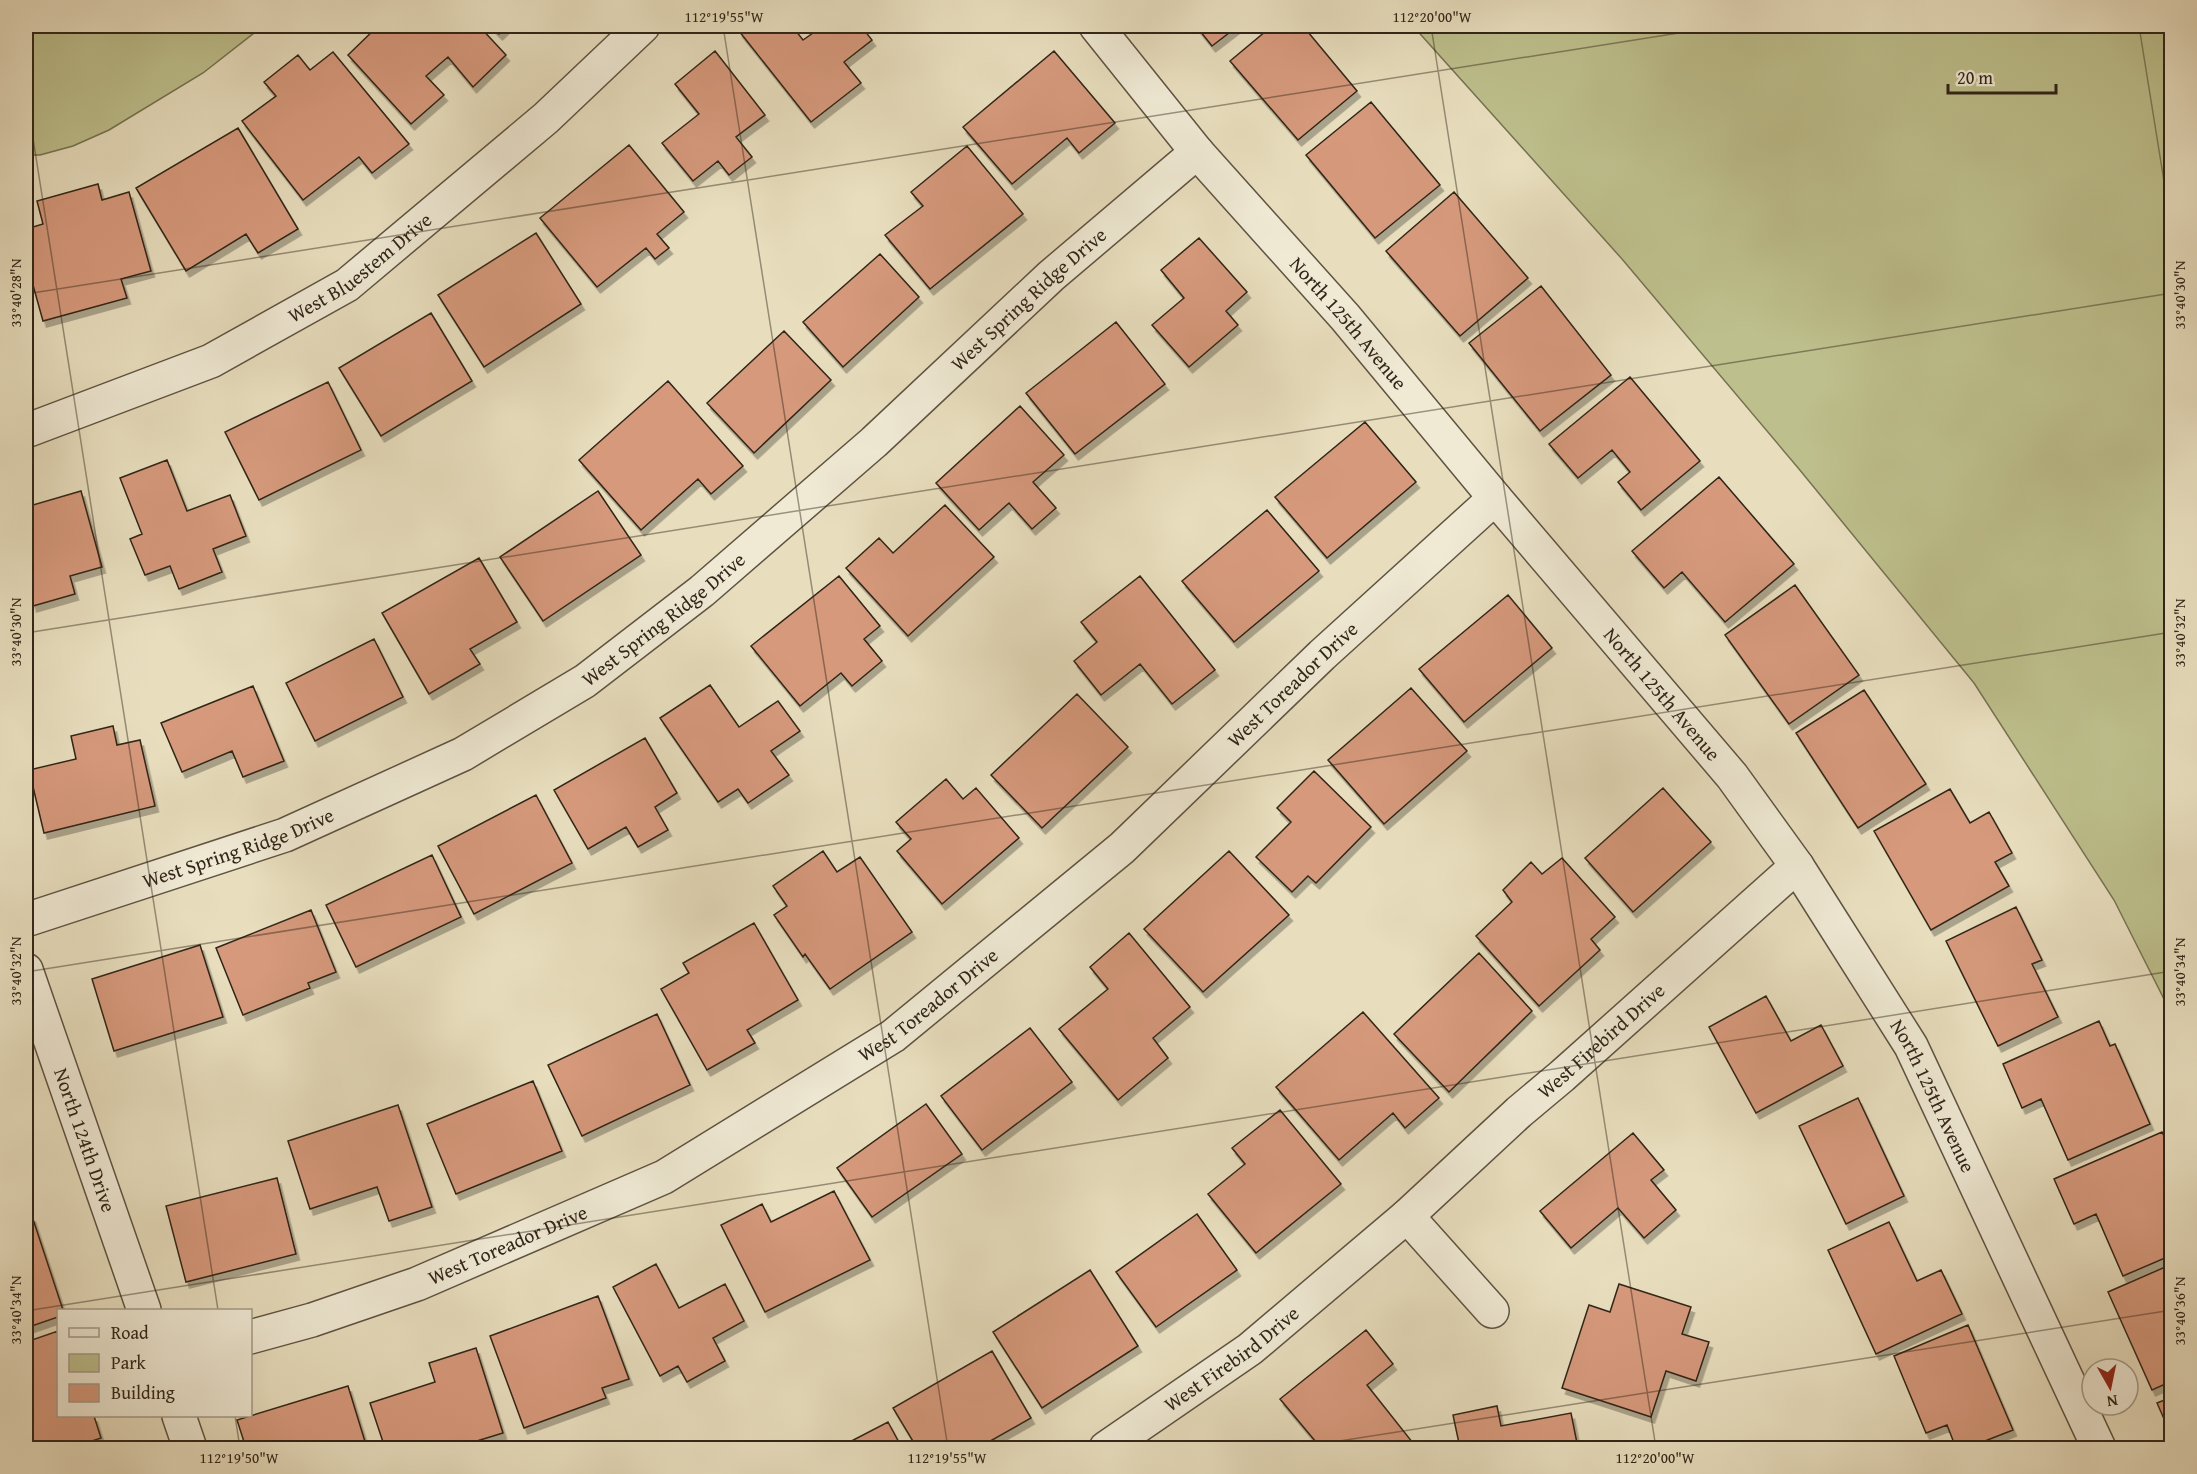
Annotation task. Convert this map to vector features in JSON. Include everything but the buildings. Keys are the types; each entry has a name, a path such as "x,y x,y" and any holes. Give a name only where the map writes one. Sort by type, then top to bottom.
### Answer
{"street":[{"name":"West Bluestem Drive","path":"26,431 211,361 347,285 546,118 643,26"},
{"name":"North 125th Avenue","path":"1096,26 1197,152 1345,317 1495,498 1732,776 1797,866 1911,1046 2099,1449"},
{"name":"West Spring Ridge Drive","path":"26,920 285,835 463,754 585,681 702,591 874,442 1051,276 1197,152"},
{"name":"West Toreador Drive","path":"252,1336 312,1320 417,1284 664,1177 893,1036 1122,848 1322,655 1495,498"},
{"name":"West Firebird Drive","path":"1106,1449 1250,1349 1407,1216 1519,1112 1797,866"},
{"name":"North 124th Drive","path":"26,970 143,1309"},
{"path":"1407,1216 1492,1311"},
{"path":"179,1417 190,1449"}],"green space":[{"path":"26,26 263,26 203,73 109,130 73,146 40,155 26,155"},
{"path":"1413,26 2171,26 2171,1013 2114,900 1974,683 1799,469 1622,259"}]}
